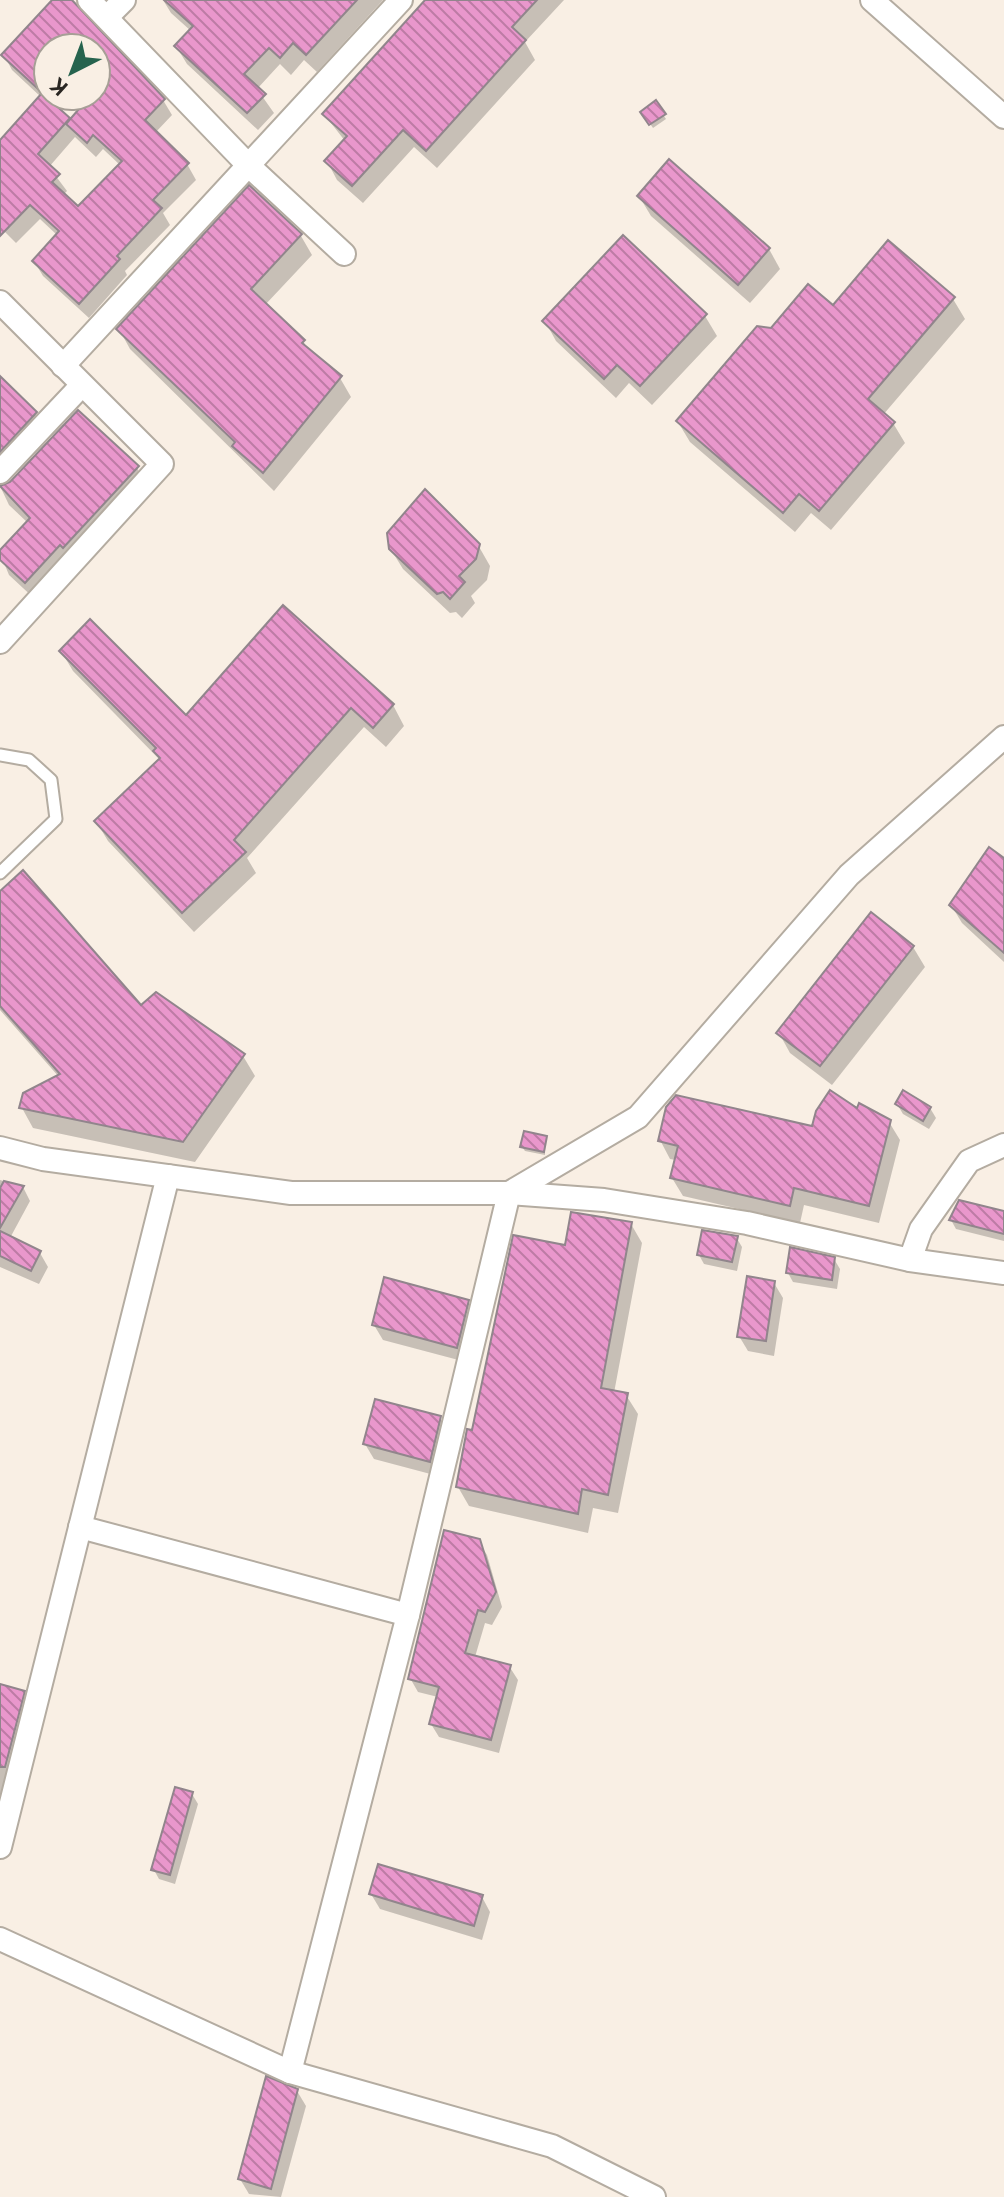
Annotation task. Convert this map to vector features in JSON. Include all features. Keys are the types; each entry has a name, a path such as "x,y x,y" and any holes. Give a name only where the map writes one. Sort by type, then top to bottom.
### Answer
{"street":[{"path":"89,0 248,165 344,254"},
{"path":"107,17 124,0"},
{"path":"63,366 401,0"},
{"path":"872,0 1004,117"},
{"path":"0,302 162,464 0,642"},
{"path":"0,472 82,385"},
{"path":"290,2072 408,1615 509,1193 638,1117 849,875 1003,736"},
{"path":"910,1260 921,1229 969,1161 1004,1145"},
{"path":"0,1148 43,1159 291,1193 509,1193 604,1200 747,1223 910,1260 1004,1273"},
{"path":"0,1847 168,1176"},
{"path":"80,1527 408,1615"},
{"path":"0,1939 290,2072 552,2146 654,2197"}],"lane":[{"path":"0,755 29,760 51,780 56,819 0,873"}],"building":[{"path":"52,0 72,0 102,32 32,32 32,83 1,55"},
{"path":"164,0 357,0 306,55 293,43 280,58 269,48 244,74 266,94 247,113 174,46 193,26"},
{"path":"425,0 537,0 512,27 526,40 426,151 403,130 352,186 324,161 347,136 322,114"},
{"path":"112,43 165,99 145,120 189,163 153,200 162,208 117,256 120,259 79,304 32,261 59,231 30,205 0,236 0,140 32,104 32,112 63,112 70,118 38,154 60,174 52,182 78,206 122,161 93,135 87,143 66,124 76,112 112,112"},
{"path":"656,100 666,114 649,125 640,112"},
{"path":"669,159 770,248 738,285 637,196"},
{"path":"249,185 302,234 251,289 305,340 302,343 342,376 263,473 232,446 235,442 116,329"},
{"path":"623,235 707,314 640,386 617,365 604,379 542,321"},
{"path":"888,240 955,297 868,399 895,422 819,511 799,494 783,513 676,421 757,326 771,328 808,284 833,305"},
{"path":"0,376 37,412 0,452"},
{"path":"78,410 139,466 63,548 60,545 25,583 0,560 0,550 30,518 0,486 10,482"},
{"path":"425,489 480,544 476,559 459,576 465,582 450,599 443,592 437,594 389,549 387,533"},
{"path":"283,605 394,704 373,728 351,708 234,840 246,852 182,913 94,821 160,758 153,751 156,748 59,651 90,619 186,715"},
{"path":"989,847 1004,858 1004,953 949,905"},
{"path":"23,870 141,1005 156,992 245,1054 183,1142 19,1108 23,1093 60,1074 0,1006 0,891"},
{"path":"871,912 914,946 820,1066 776,1033"},
{"path":"830,1090 857,1108 859,1103 891,1120 869,1206 794,1188 790,1206 670,1178 678,1146 658,1141 666,1107 676,1095 812,1126 816,1111"},
{"path":"903,1090 931,1107 923,1121 895,1104"},
{"path":"524,1131 547,1136 544,1152 520,1147"},
{"path":"4,1181 24,1186 0,1228 0,1188"},
{"path":"959,1200 1004,1211 1004,1234 949,1220"},
{"path":"571,1212 632,1222 601,1388 628,1393 608,1495 582,1489 578,1514 456,1487 467,1429 472,1430 513,1235 565,1245"},
{"path":"702,1230 738,1236 732,1262 697,1255"},
{"path":"0,1231 41,1251 31,1271 0,1256"},
{"path":"790,1247 835,1257 832,1280 786,1273"},
{"path":"747,1276 775,1281 766,1341 737,1337"},
{"path":"384,1277 469,1300 457,1348 372,1325"},
{"path":"375,1399 441,1416 430,1462 363,1444"},
{"path":"444,1530 480,1539 496,1592 485,1612 478,1610 465,1653 511,1665 491,1740 429,1724 439,1687 408,1679"},
{"path":"0,1684 25,1691 5,1767 0,1767"},
{"path":"175,1787 193,1792 170,1875 151,1870"},
{"path":"378,1864 483,1895 474,1926 369,1894"},
{"path":"266,2076 298,2089 271,2189 238,2179"}]}
